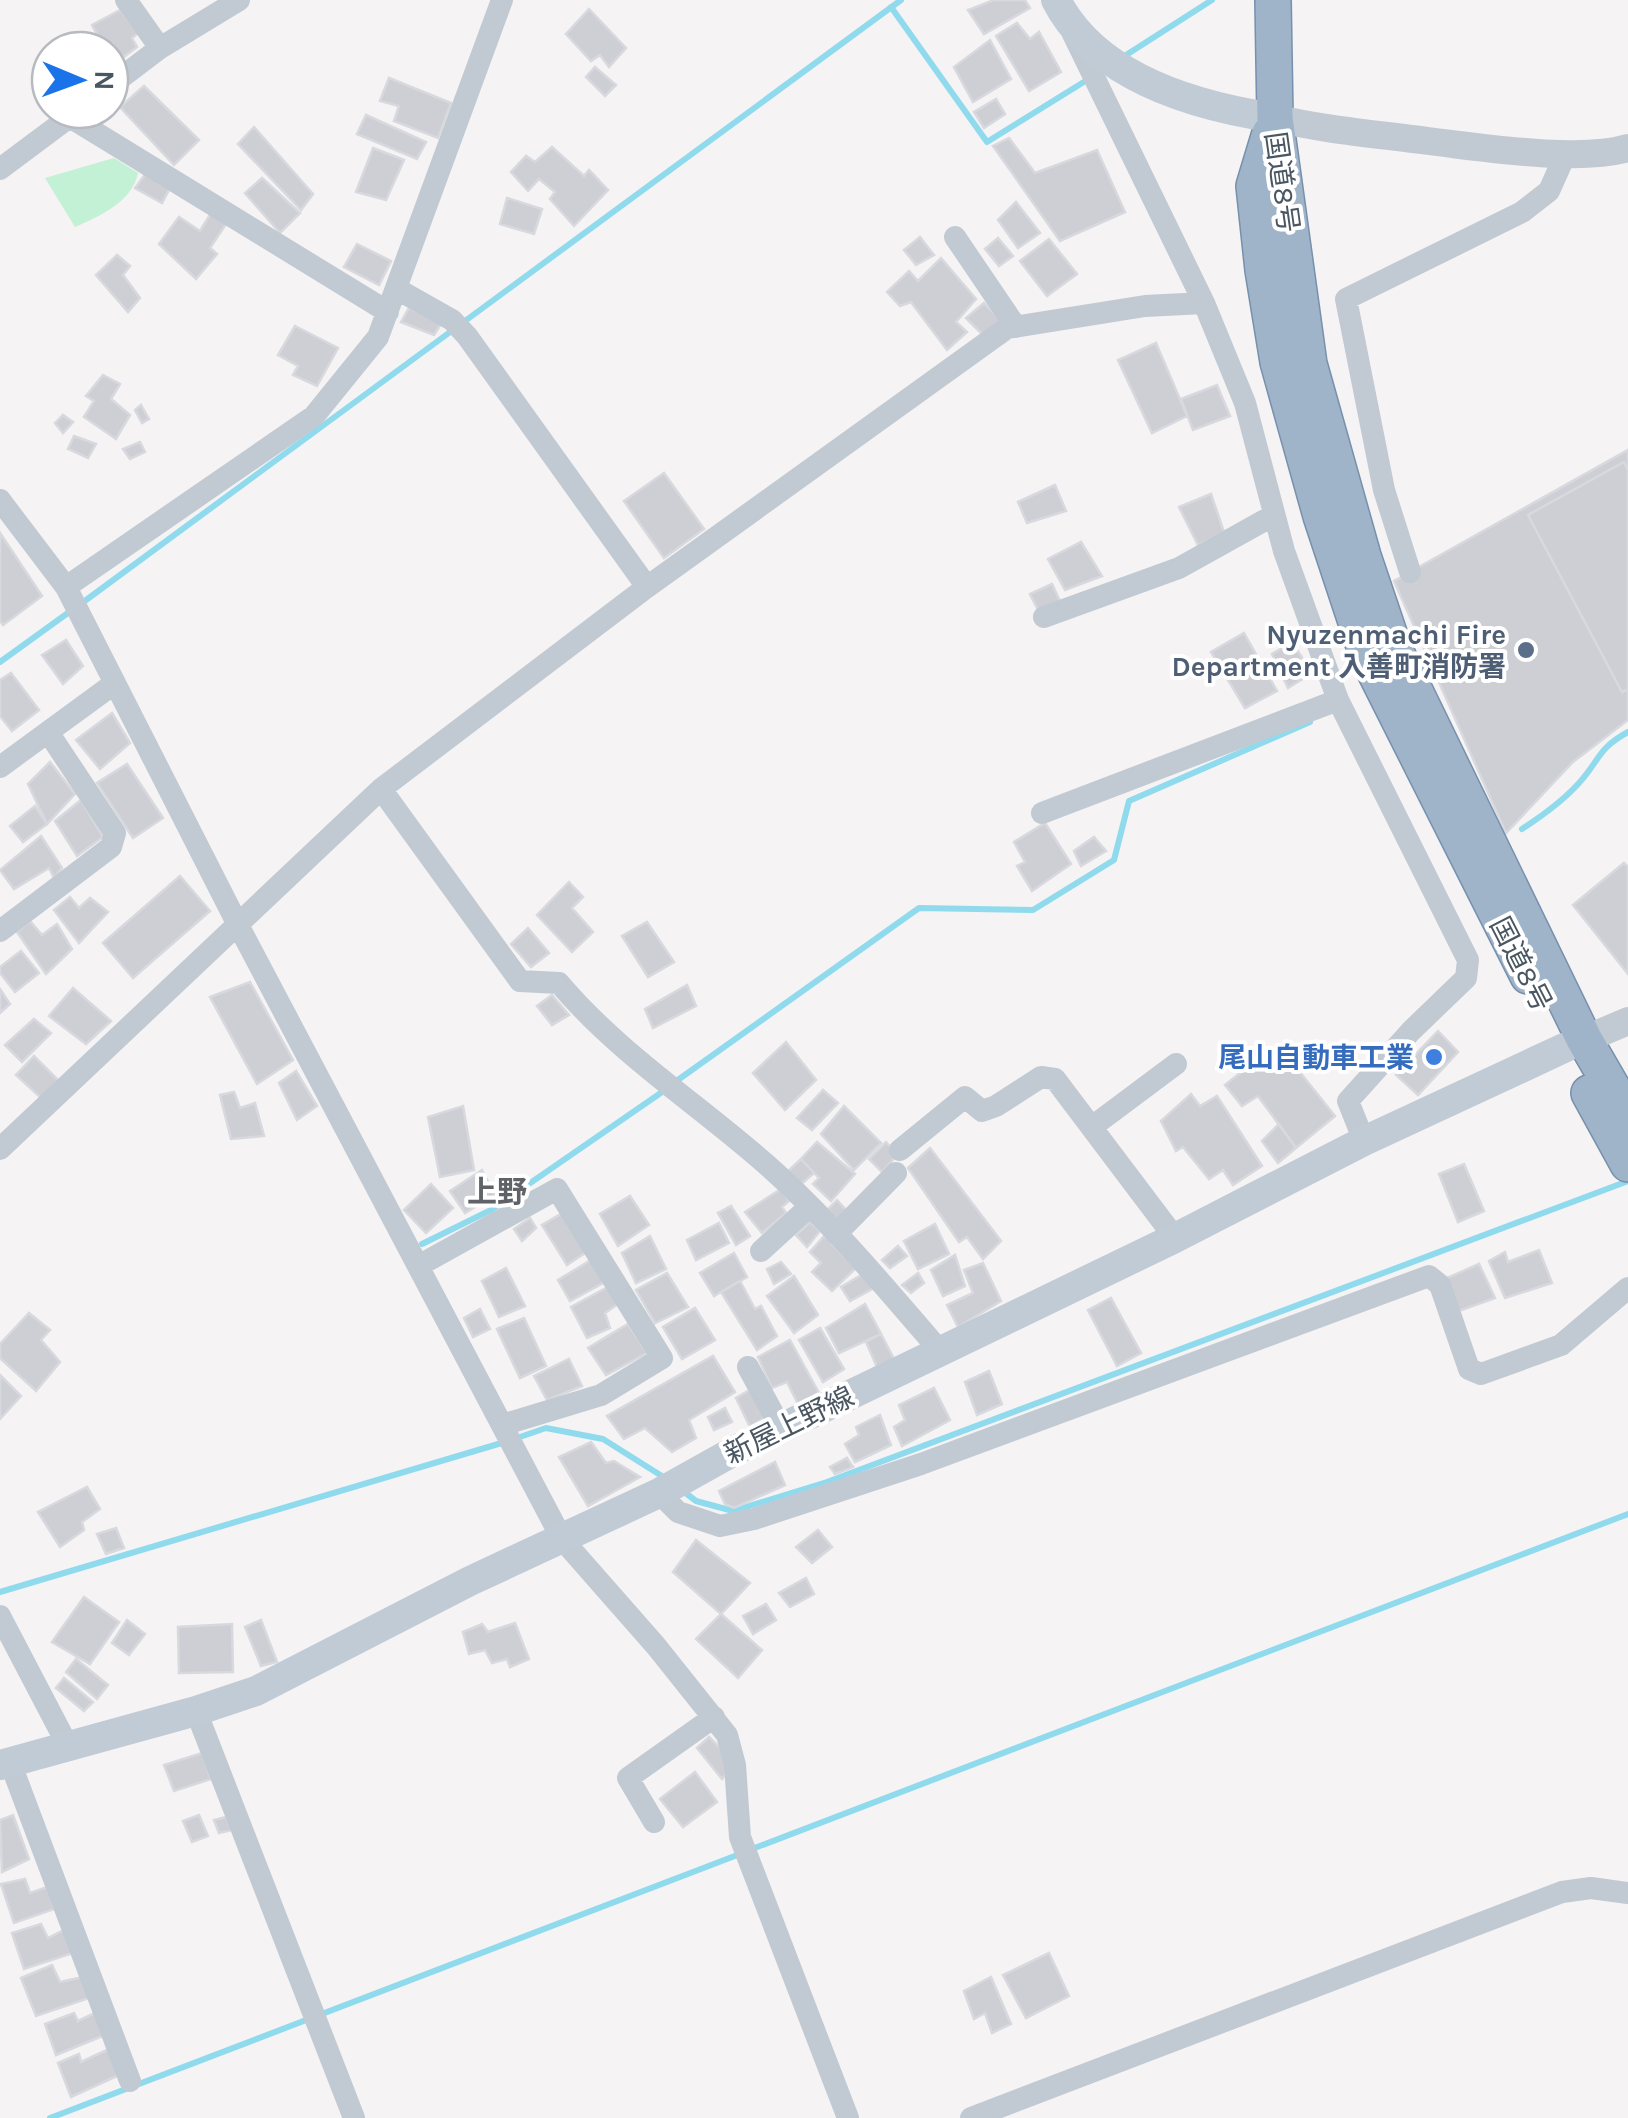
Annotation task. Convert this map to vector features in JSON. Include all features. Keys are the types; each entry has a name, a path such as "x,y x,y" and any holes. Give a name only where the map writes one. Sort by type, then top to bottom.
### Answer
{"highway":[{"name":"国道8号","path":"1273,0 1275,118 1254,186 1262,270 1278,362 1321,516 1368,658 1454,836 1574,1044 1628,1164"},
{"name":"国道8号","path":"1574,1044 1628,1115"}],"main road":[{"path":"1062,11 1110,61 1164,91 1222,110 1275,118"},
{"name":"新屋上野線","path":"5,1764 256,1691 470,1581 659,1493 780,1428 1175,1238 1364,1141 1574,1044"}],"street":[{"path":"126,0 160,48"},
{"path":"130,71 239,0"},
{"path":"66,587 314,416 378,337 502,0"},
{"path":"1062,11 1204,303 1245,403 1284,551 1338,700 1468,960 1466,978 1348,1101 1364,1141"},
{"path":"1275,118 1309,126 1478,147 1566,153 1628,148"},
{"path":"0,169 52,130"},
{"path":"102,130 388,312"},
{"path":"1410,572 1384,490 1346,299 1522,212 1549,190 1566,153"},
{"path":"955,237 1016,327"},
{"path":"397,288 452,320 467,336 647,587"},
{"path":"3,1137 381,789 647,587 1007,328 1146,306 1204,303"},
{"path":"0,500 66,587 237,923 562,1539 728,1735 735,1764 740,1837 848,2118"},
{"path":"1044,616 1179,568 1274,515"},
{"path":"0,767 115,683"},
{"path":"1042,813 1338,700"},
{"path":"0,931 111,846 115,833 48,732"},
{"path":"381,789 520,981 559,983 592,1022 768,1166 836,1234 940,1350"},
{"path":"1574,1044 1628,1020"},
{"path":"1093,1126 1176,1064"},
{"path":"836,1234 898,1162 964,1097 982,1111 1041,1077 1055,1079 1175,1238"},
{"path":"418,1266 557,1190 662,1358 601,1395 502,1425"},
{"path":"762,1251 809,1206"},
{"path":"659,1493 678,1512 720,1526 754,1519 940,1458 1428,1276 1440,1285 1469,1369 1481,1374 1562,1345 1628,1288"},
{"path":"748,1367 780,1428"},
{"path":"0,1616 68,1746"},
{"path":"196,1711 354,2118"},
{"path":"654,1822 628,1778 714,1717"},
{"path":"5,1764 130,2081"},
{"path":"971,2118 1562,1892 1592,1888 1628,1893"}],"green space":[{"path":"114,158 138,173 135,183 114,207 75,227 45,178"}],"building":[{"path":"994,0 1025,0 1030,8 984,34 968,10"},
{"path":"589,9 626,48 609,67 600,55 591,61 566,34"},
{"path":"120,10 138,33 132,38 137,47 130,52 130,30 95,30 92,25"},
{"path":"1017,23 1030,39 1039,32 1061,72 1029,91 996,36"},
{"path":"990,40 1011,79 973,102 954,67"},
{"path":"595,67 616,85 605,96 586,77"},
{"path":"389,78 451,103 438,138 394,121 399,106 380,101"},
{"path":"144,86 199,140 174,165 130,118 130,98"},
{"path":"996,99 1005,114 984,128 974,112"},
{"path":"366,115 426,142 417,159 357,134"},
{"path":"254,127 313,194 301,210 238,144"},
{"path":"1009,138 1035,173 1097,150 1125,212 1060,241 993,146"},
{"path":"552,147 584,176 589,170 608,190 574,226 550,199 555,192 539,179 528,191 511,172 526,156 535,162"},
{"path":"373,148 404,160 386,200 356,192"},
{"path":"147,172 171,186 162,203 135,188"},
{"path":"262,178 300,213 280,233 245,193"},
{"path":"507,198 542,209 534,234 500,224"},
{"path":"1016,202 1040,233 1018,248 998,220"},
{"path":"211,213 226,224 210,248 217,254 196,279 159,244 179,217 200,231"},
{"path":"920,237 934,255 916,265 904,250"},
{"path":"998,238 1013,256 999,266 985,249"},
{"path":"1049,239 1077,274 1047,296 1020,261"},
{"path":"357,244 391,261 379,285 344,267"},
{"path":"117,255 130,266 123,275 140,298 128,312 96,275"},
{"path":"941,258 976,299 956,322 967,332 947,350 911,302 900,306 887,292 909,271 918,281"},
{"path":"984,303 1002,321 984,336 966,318"},
{"path":"409,308 441,324 434,335 401,322"},
{"path":"295,326 338,348 317,386 293,375 298,366 278,355"},
{"path":"1156,343 1187,416 1152,433 1118,360"},
{"path":"103,375 120,384 111,399 130,415 116,439 84,417 94,401 86,396"},
{"path":"1217,385 1230,416 1193,430 1181,399"},
{"path":"141,405 149,419 142,423 135,410"},
{"path":"63,415 73,422 63,433 55,423"},
{"path":"74,436 96,444 88,458 68,449"},
{"path":"140,442 145,452 130,459 123,449"},
{"name":"Nyuzenmachi Fire Department 入善町消防署","path":"1628,450 1628,720 1573,762 1506,833 1394,581"},
{"path":"1624,462 1628,470 1628,689 1622,692 1528,515"},
{"path":"664,473 704,529 664,558 624,501"},
{"path":"1055,485 1066,511 1027,523 1018,502"},
{"path":"1211,494 1224,532 1198,545 1179,507"},
{"path":"0,533 42,596 3,625 0,621"},
{"path":"1081,542 1102,576 1065,590 1048,559"},
{"path":"1052,584 1060,601 1038,610 1030,594"},
{"path":"1244,633 1277,691 1245,708 1211,652"},
{"path":"66,640 83,666 63,684 42,655"},
{"path":"1292,642 1312,673 1288,688 1272,654"},
{"path":"11,673 39,710 12,731 0,716 0,680"},
{"path":"112,713 130,743 100,769 76,740"},
{"path":"50,762 75,794 47,824 28,784"},
{"path":"127,764 163,818 133,838 97,783"},
{"path":"81,800 103,837 77,856 55,821"},
{"path":"35,806 47,824 23,842 10,826"},
{"path":"1045,823 1071,864 1032,891 1017,866 1025,862 1014,842"},
{"path":"41,836 62,868 54,878 49,868 14,889 0,870"},
{"path":"1094,837 1106,851 1081,866 1074,851"},
{"path":"1624,863 1628,867 1628,974 1573,905"},
{"path":"180,876 210,911 133,978 103,943"},
{"path":"569,882 583,897 572,908 593,932 572,952 537,915"},
{"path":"70,897 79,908 90,898 108,912 79,943 54,910"},
{"path":"30,921 42,935 57,924 72,949 46,974 17,932"},
{"path":"647,922 674,962 648,977 622,936"},
{"path":"528,928 549,953 531,967 511,944"},
{"path":"21,951 39,973 15,992 0,973 0,967"},
{"path":"250,982 293,1060 257,1084 210,997"},
{"path":"687,985 696,1006 653,1028 645,1009"},
{"path":"73,988 111,1021 86,1044 49,1016"},
{"path":"0,989 10,1004 0,1013"},
{"path":"552,995 569,1015 552,1025 537,1006"},
{"path":"34,1019 51,1033 22,1062 5,1045"},
{"path":"1438,1031 1458,1052 1418,1095 1396,1075"},
{"path":"786,1042 816,1080 785,1110 753,1073"},
{"path":"1264,1054 1278,1072 1291,1061 1335,1116 1296,1148 1258,1096 1242,1106 1225,1085"},
{"path":"34,1056 58,1080 41,1098 16,1075"},
{"path":"296,1071 317,1106 297,1120 279,1083"},
{"path":"823,1090 838,1103 812,1130 797,1118"},
{"path":"234,1092 240,1108 255,1103 264,1136 231,1139 220,1095"},
{"path":"1191,1094 1200,1106 1217,1096 1262,1166 1233,1185 1223,1170 1209,1179 1183,1147 1176,1151 1161,1121"},
{"path":"463,1106 474,1170 440,1177 428,1117"},
{"path":"844,1106 881,1143 854,1170 821,1134"},
{"path":"1279,1124 1296,1148 1278,1163 1262,1141"},
{"path":"817,1142 855,1174 831,1201 813,1184 819,1178 801,1159"},
{"path":"886,1142 897,1155 882,1172 869,1159"},
{"path":"930,1148 1001,1241 983,1259 967,1237 959,1242 908,1168"},
{"path":"801,1159 814,1173 800,1185 786,1173"},
{"path":"1464,1164 1484,1211 1458,1222 1439,1174"},
{"path":"482,1170 495,1195 465,1213 450,1191"},
{"path":"431,1184 453,1208 426,1233 404,1210"},
{"path":"781,1189 789,1201 782,1207 786,1213 762,1233 745,1212"},
{"path":"630,1196 649,1225 618,1246 600,1214"},
{"path":"837,1200 847,1211 837,1220 828,1209"},
{"path":"731,1206 750,1236 736,1245 718,1213"},
{"path":"561,1214 588,1251 567,1265 542,1225"},
{"path":"530,1218 536,1228 522,1241 514,1229"},
{"path":"810,1222 820,1231 807,1247 796,1235"},
{"path":"719,1223 729,1243 696,1260 687,1240"},
{"path":"935,1224 949,1254 918,1269 904,1241"},
{"path":"650,1236 666,1269 636,1283 622,1253"},
{"path":"824,1236 856,1268 832,1291 812,1272 821,1263 810,1252"},
{"path":"898,1246 907,1256 890,1268 882,1260"},
{"path":"1539,1250 1552,1283 1505,1298 1489,1261 1505,1252 1508,1262"},
{"path":"734,1253 747,1277 714,1296 700,1273"},
{"path":"955,1255 965,1286 943,1296 931,1270"},
{"path":"591,1260 605,1282 570,1301 558,1280"},
{"path":"781,1262 791,1274 774,1284 767,1269"},
{"path":"983,1263 1001,1301 958,1327 947,1305 973,1293 964,1270"},
{"path":"1479,1264 1495,1298 1459,1311 1445,1279"},
{"path":"506,1268 525,1306 499,1317 482,1281"},
{"path":"667,1273 688,1307 655,1323 636,1290"},
{"path":"918,1273 924,1283 911,1293 902,1285"},
{"path":"863,1274 876,1287 850,1301 841,1287"},
{"path":"794,1276 818,1315 794,1333 767,1296"},
{"path":"740,1281 755,1309 761,1306 777,1336 757,1350 721,1292"},
{"path":"608,1287 618,1304 605,1313 610,1328 587,1338 571,1307"},
{"path":"1111,1298 1141,1353 1117,1366 1088,1310"},
{"path":"865,1304 881,1334 839,1353 826,1328"},
{"path":"695,1308 715,1340 682,1359 663,1327"},
{"path":"480,1309 490,1329 473,1337 464,1318"},
{"path":"29,1313 50,1330 41,1340 60,1362 36,1391 0,1358 0,1344"},
{"path":"524,1318 546,1366 520,1378 497,1329"},
{"path":"628,1324 647,1353 606,1375 588,1348"},
{"path":"820,1328 844,1369 823,1382 799,1340"},
{"path":"881,1334 894,1359 877,1367 866,1342"},
{"path":"790,1340 819,1393 799,1406 787,1382 772,1388 758,1357"},
{"path":"713,1356 735,1392 689,1420 696,1438 672,1452 645,1428 624,1439 607,1416"},
{"path":"569,1359 582,1386 547,1400 534,1376"},
{"path":"989,1371 1002,1404 977,1415 965,1382"},
{"path":"0,1375 21,1396 0,1419"},
{"path":"753,1388 766,1417 750,1427 736,1398"},
{"path":"934,1388 950,1420 902,1446 894,1427 905,1420 899,1405"},
{"path":"725,1408 732,1422 714,1430 708,1417"},
{"path":"880,1415 891,1445 855,1462 845,1444 859,1435 856,1427"},
{"path":"591,1442 606,1463 614,1461 640,1477 588,1506 559,1457"},
{"path":"847,1458 853,1467 835,1474 830,1467"},
{"path":"775,1462 785,1485 734,1508 725,1504 719,1491"},
{"path":"87,1487 100,1509 82,1522 84,1530 60,1547 38,1512"},
{"path":"116,1528 124,1548 106,1554 97,1534"},
{"path":"818,1530 832,1547 812,1563 796,1547"},
{"path":"696,1540 750,1583 721,1614 673,1572"},
{"path":"806,1578 814,1594 790,1607 779,1593"},
{"path":"84,1597 119,1622 90,1664 52,1642"},
{"path":"766,1604 776,1620 753,1634 743,1616"},
{"path":"721,1614 762,1650 738,1678 696,1639"},
{"path":"127,1620 145,1634 129,1655 112,1643"},
{"path":"261,1620 277,1662 261,1666 245,1627"},
{"path":"515,1623 529,1659 510,1667 507,1659 492,1663 485,1650 469,1654 463,1632 482,1624 488,1632"},
{"path":"232,1624 233,1672 179,1673 178,1627"},
{"path":"76,1659 108,1685 97,1699 66,1672"},
{"path":"64,1678 93,1702 84,1711 56,1688"},
{"path":"709,1737 725,1753 729,1770 722,1779 697,1748"},
{"path":"202,1753 211,1779 174,1791 164,1765"},
{"path":"695,1772 717,1802 683,1827 660,1799"},
{"path":"13,1815 29,1859 2,1872 0,1820"},
{"path":"199,1815 208,1836 192,1842 183,1821"},
{"path":"226,1817 232,1830 219,1833 214,1820"},
{"path":"25,1879 30,1893 47,1887 54,1909 14,1923 1,1884"},
{"path":"41,1924 48,1938 64,1930 73,1953 24,1969 12,1933"},
{"path":"1049,1953 1069,1996 1026,2018 1003,1975"},
{"path":"52,1965 60,1982 83,1977 89,1998 36,2016 21,1978"},
{"path":"991,1977 1011,2024 992,2033 985,2013 974,2019 964,1991"},
{"path":"74,2013 78,2021 95,2013 105,2035 56,2055 45,2024"},
{"path":"109,2049 119,2075 71,2097 58,2063 79,2054 81,2062"}],"waterway":[{"path":"82,603 901,0"},
{"path":"1123,57 1212,0"},
{"path":"891,7 987,142 1087,80"},
{"path":"0,662 72,610"},
{"path":"675,1082 919,908 1033,910 1114,860 1129,801 1310,722"},
{"path":"1522,829 1566,796 1604,750 1628,732"},
{"path":"422,1244 491,1210 665,1090"},
{"path":"683,1491 696,1501 733,1511 827,1482 1628,1181"},
{"path":"517,1438 546,1428 603,1439 665,1478"},
{"path":"0,1592 505,1442"},
{"path":"752,1849 1628,1514"},
{"path":"50,2118 740,1854"}],"place":[{"name":"Nyuzenmachi Fire Department 入善町消防署","path":"1526,650"},
{"name":"尾山自動車工業","path":"1434,1057"}],"district":[{"name":"上野","path":"497,1192"}]}
